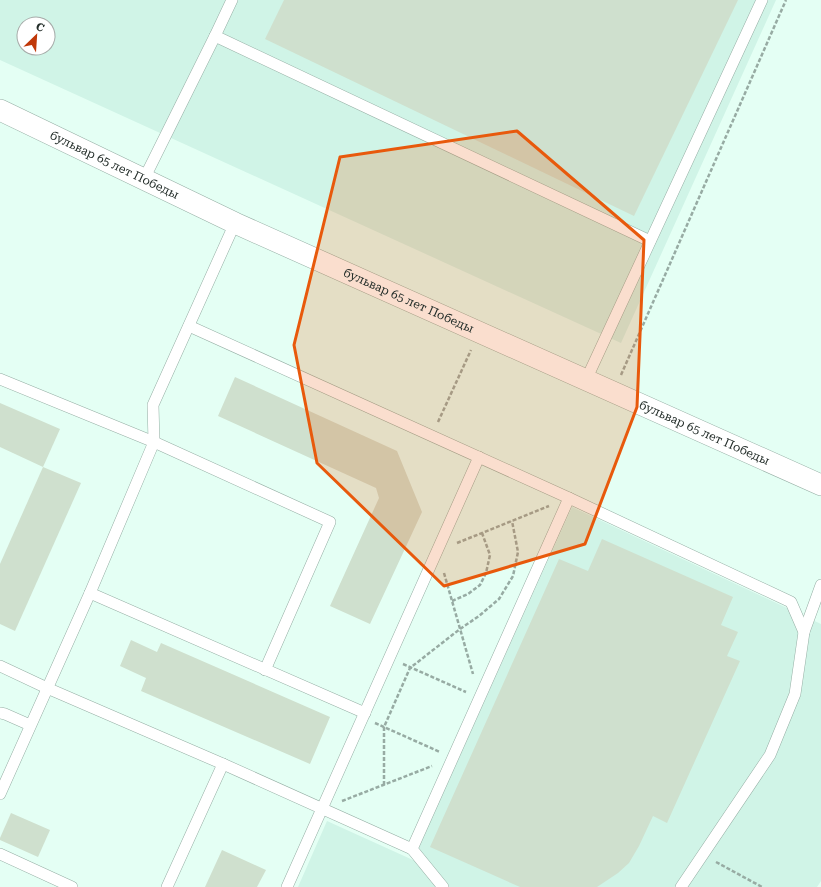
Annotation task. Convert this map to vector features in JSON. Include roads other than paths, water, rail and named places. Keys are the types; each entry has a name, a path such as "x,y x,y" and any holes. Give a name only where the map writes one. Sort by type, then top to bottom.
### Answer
{"street":[{"name":"бульвар 65 лет Победы","path":"0,110 235,223 821,485"}],"lane":[{"path":"144,179 232,0"},
{"path":"586,380 762,0"},
{"path":"215,36 650,241"},
{"path":"0,794 90,592 154,442 153,405 235,223"},
{"path":"189,326 432,435 792,602 804,632"},
{"path":"0,379 154,442 330,522 265,670"},
{"path":"287,887 479,457"},
{"path":"412,849 569,498"},
{"path":"681,887 770,755 795,694 804,632 821,585"},
{"path":"90,592 364,715"},
{"path":"0,666 47,688 323,808 412,849 442,887"},
{"path":"0,713 30,726"},
{"path":"167,887 223,764"},
{"path":"0,854 72,887"}]}
